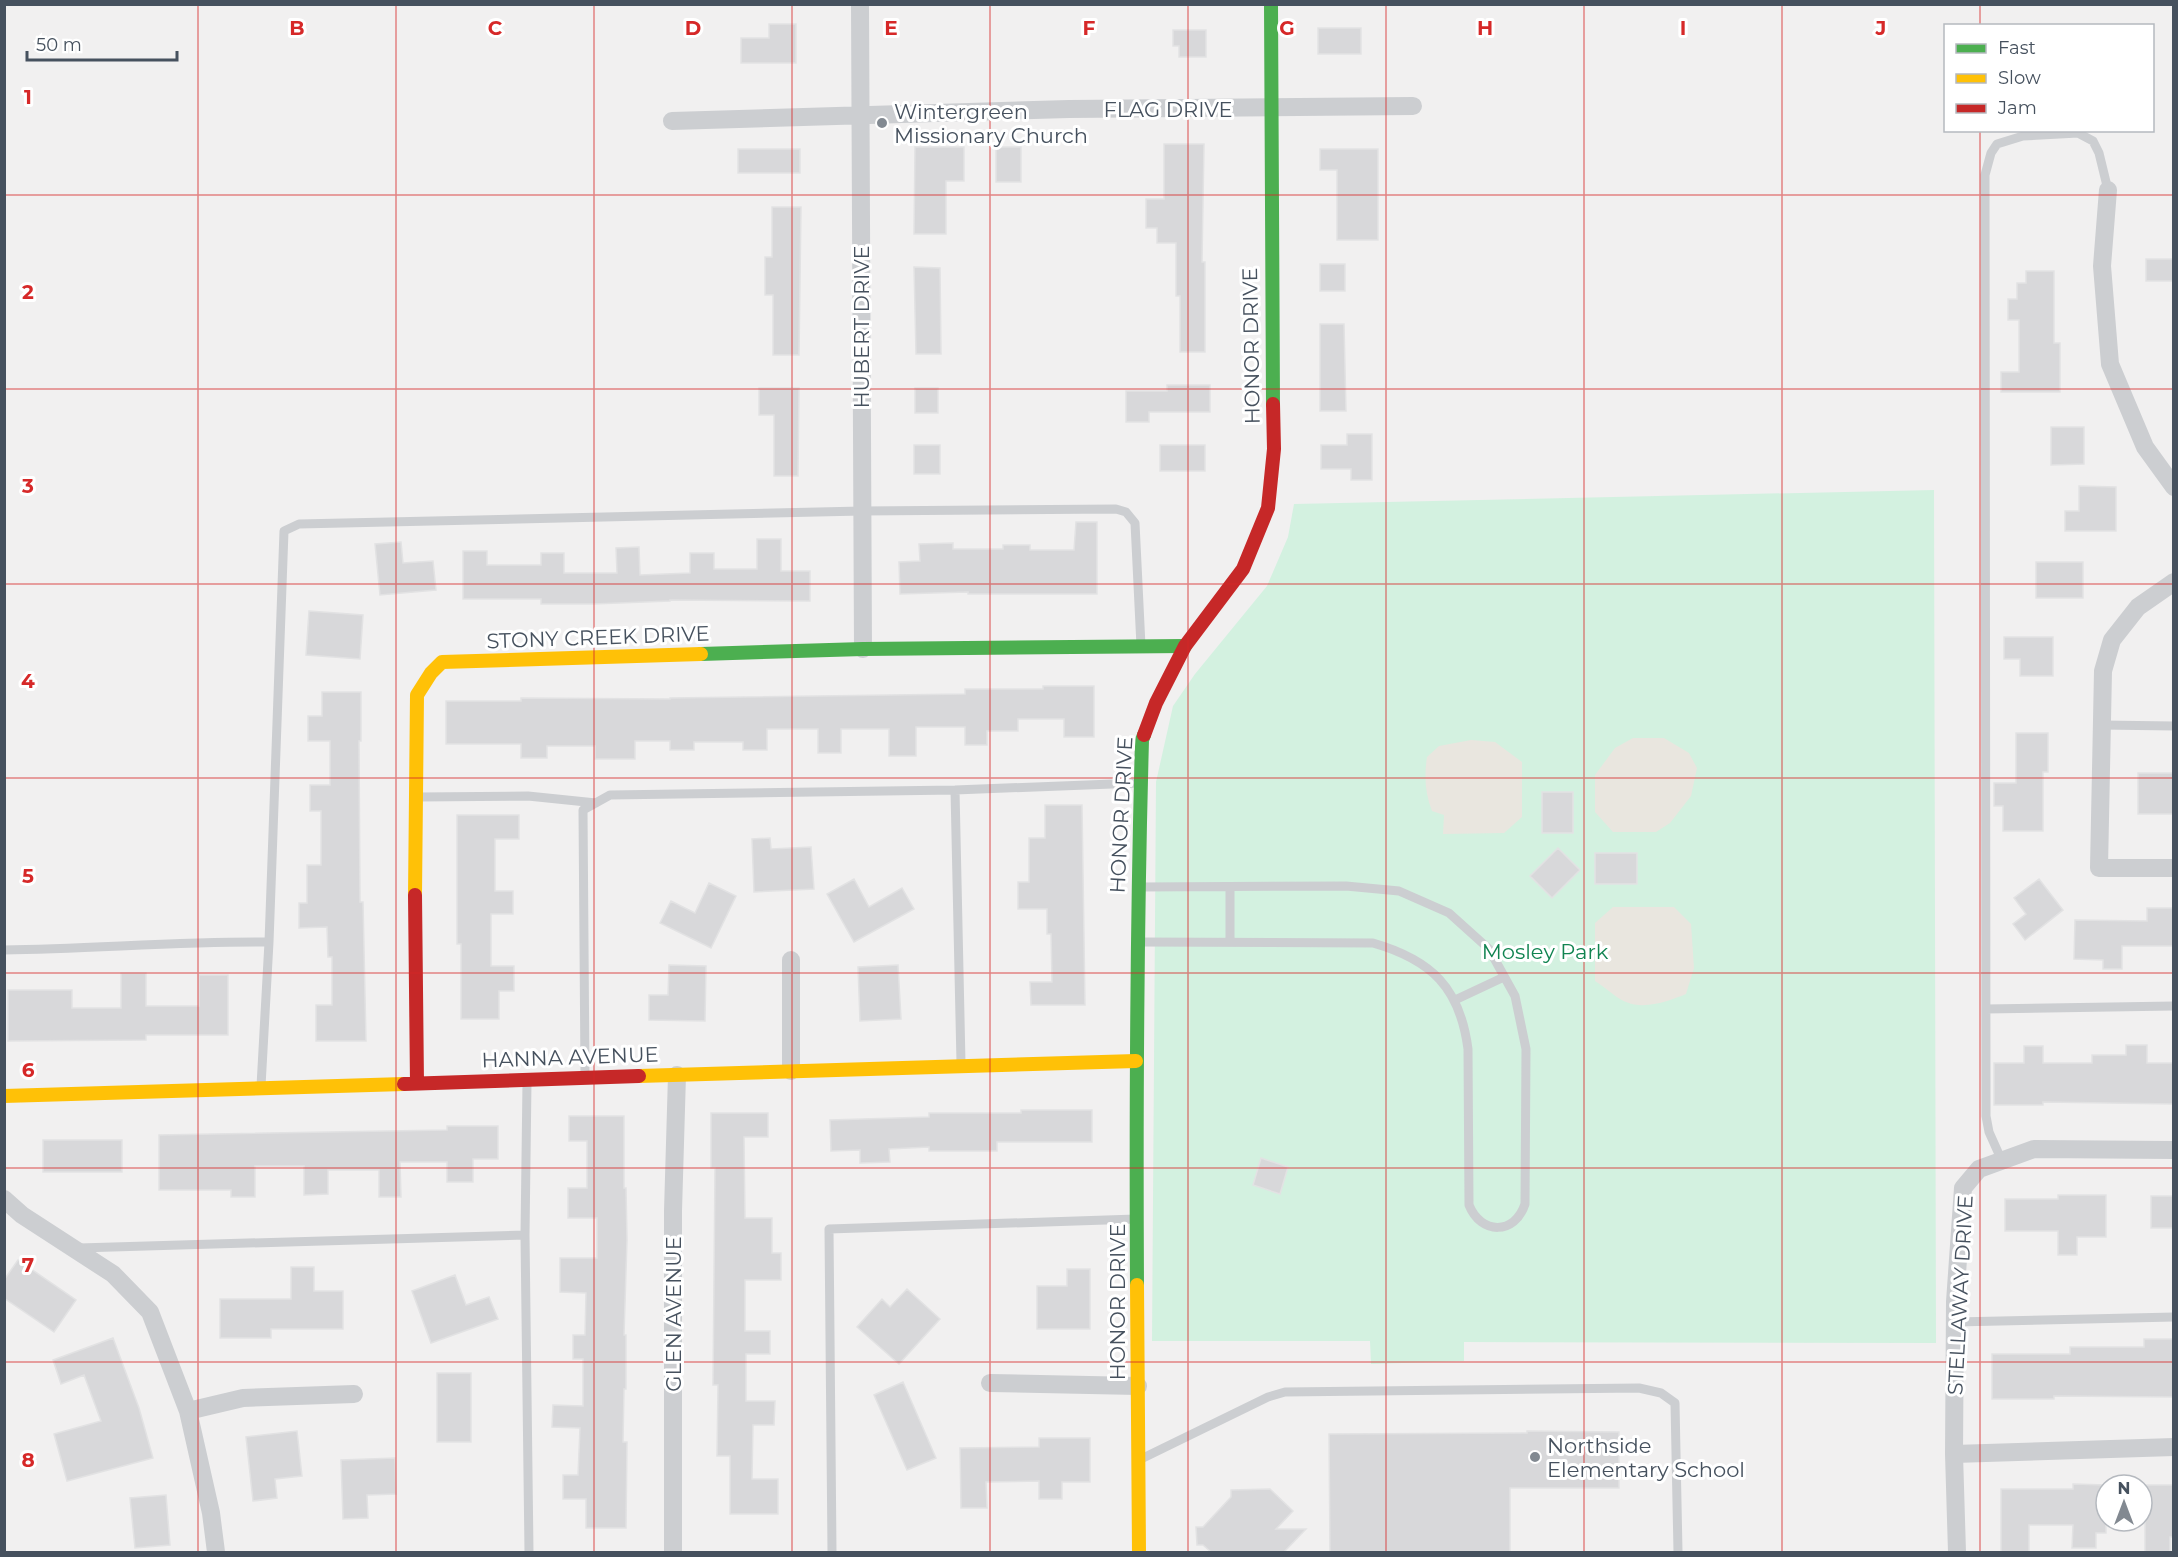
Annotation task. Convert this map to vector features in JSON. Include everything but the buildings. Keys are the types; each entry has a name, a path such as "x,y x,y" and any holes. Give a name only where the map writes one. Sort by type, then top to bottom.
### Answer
{"street":[{"name":"HUBERT DRIVE","path":"860,4 863,649"},
{"name":"HONOR DRIVE","path":"1139,1552 1136,1060 1142,740 1156,703 1185,646 1243,569 1268,508 1274,449 1270,358 1270,4"},
{"name":"FLAG DRIVE","path":"672,121 1069,109 1413,106"},
{"path":"2108,190 2102,266 2110,364 2145,447 2174,487"},
{"path":"2174,582 2138,608 2112,640 2103,671 2099,868 2174,868"},
{"name":"STONY CREEK DRIVE","path":"417,1083 417,695 431,673 442,662 863,649 1185,646"},
{"path":"791,960 791,1071"},
{"name":"HANNA AVENUE","path":"4,1096 1136,1060"},
{"name":"GLEN AVENUE","path":"673,1552 673,1211 677,1075"},
{"name":"STELLAWAY DRIVE","path":"1957,1552 1954,1454 1955,1322 1963,1188 1979,1169 2034,1149 2174,1150"},
{"path":"4,1199 22,1215 112,1274 150,1311 188,1411 211,1513 216,1552"},
{"path":"990,1383 1138,1386"},
{"path":"188,1411 243,1398 354,1394"},
{"path":"1954,1454 2174,1447"}],"lane":[{"path":"2002,1161 1989,1132 1986,1116 1985,175 1991,153 1997,144 2023,136 2078,133 2093,141 2099,153 2108,190"},
{"path":"261,1088 269,942 284,531 299,524 862,511 1116,509 1126,512 1135,523 1142,647"},
{"path":"2102,725 2174,726"},
{"path":"585,1077 583,810 596,802 610,795 955,790 1140,783"},
{"path":"955,790 961,1066"},
{"path":"416,797 528,796 596,802"},
{"path":"1137,942 1373,943 1398,950 1421,962 1440,979 1455,1000 1465,1024 1468,1049 1470,1205 1473,1214 1479,1221 1498,1228 1516,1221 1522,1213 1525,1204 1526,1048 1515,996 1489,949 1449,913 1399,891 1346,886 1138,887"},
{"path":"1230,887 1230,942"},
{"path":"4,950 207,941 269,942"},
{"path":"1455,1000 1504,977"},
{"path":"1986,1009 2174,1006"},
{"path":"527,1080 525,1235 529,1552"},
{"path":"832,1552 829,1229 1137,1219"},
{"path":"73,1249 525,1235"},
{"path":"1955,1322 2174,1317"},
{"path":"1139,1460 1268,1397 1285,1392 1639,1388 1661,1393 1675,1403 1678,1552"}],"green space":[{"name":"Mosley Park","path":"1934,490 1936,1343 1464,1342 1464,1361 1371,1364 1370,1341 1152,1341 1156,782 1173,706 1195,674 1267,586 1288,537 1294,504"}],"sand":[{"path":"1633,738 1664,738 1689,753 1697,768 1691,796 1670,823 1656,832 1613,832 1595,812 1595,775 1615,748"},
{"path":"1471,740 1495,742 1522,762 1522,817 1504,833 1443,834 1444,815 1432,811 1426,784 1427,757 1439,746"},
{"path":"1613,907 1674,907 1691,924 1694,968 1686,994 1657,1004 1633,1004 1618,998 1595,981 1595,923"}],"traffic: fast":[{"path":"1271,4 1273,404"},
{"path":"701,654 863,649 1185,646"},
{"path":"1137,1285 1138,944 1142,740 1144,735"}],"traffic: slow":[{"path":"415,895 417,695 431,673 442,662 701,654"},
{"path":"639,1076 1136,1061"},
{"path":"4,1096 404,1084"},
{"path":"1137,1285 1139,1552"}],"traffic: jam":[{"path":"1144,735 1156,703 1185,646 1243,569 1268,508 1274,449 1273,404"},
{"path":"415,895 417,1083"},
{"path":"404,1084 639,1076"}],"place":[{"name":"Wintergreen Missionary Church","path":"882,123"},
{"name":"Northside Elementary School","path":"1535,1457"}]}
